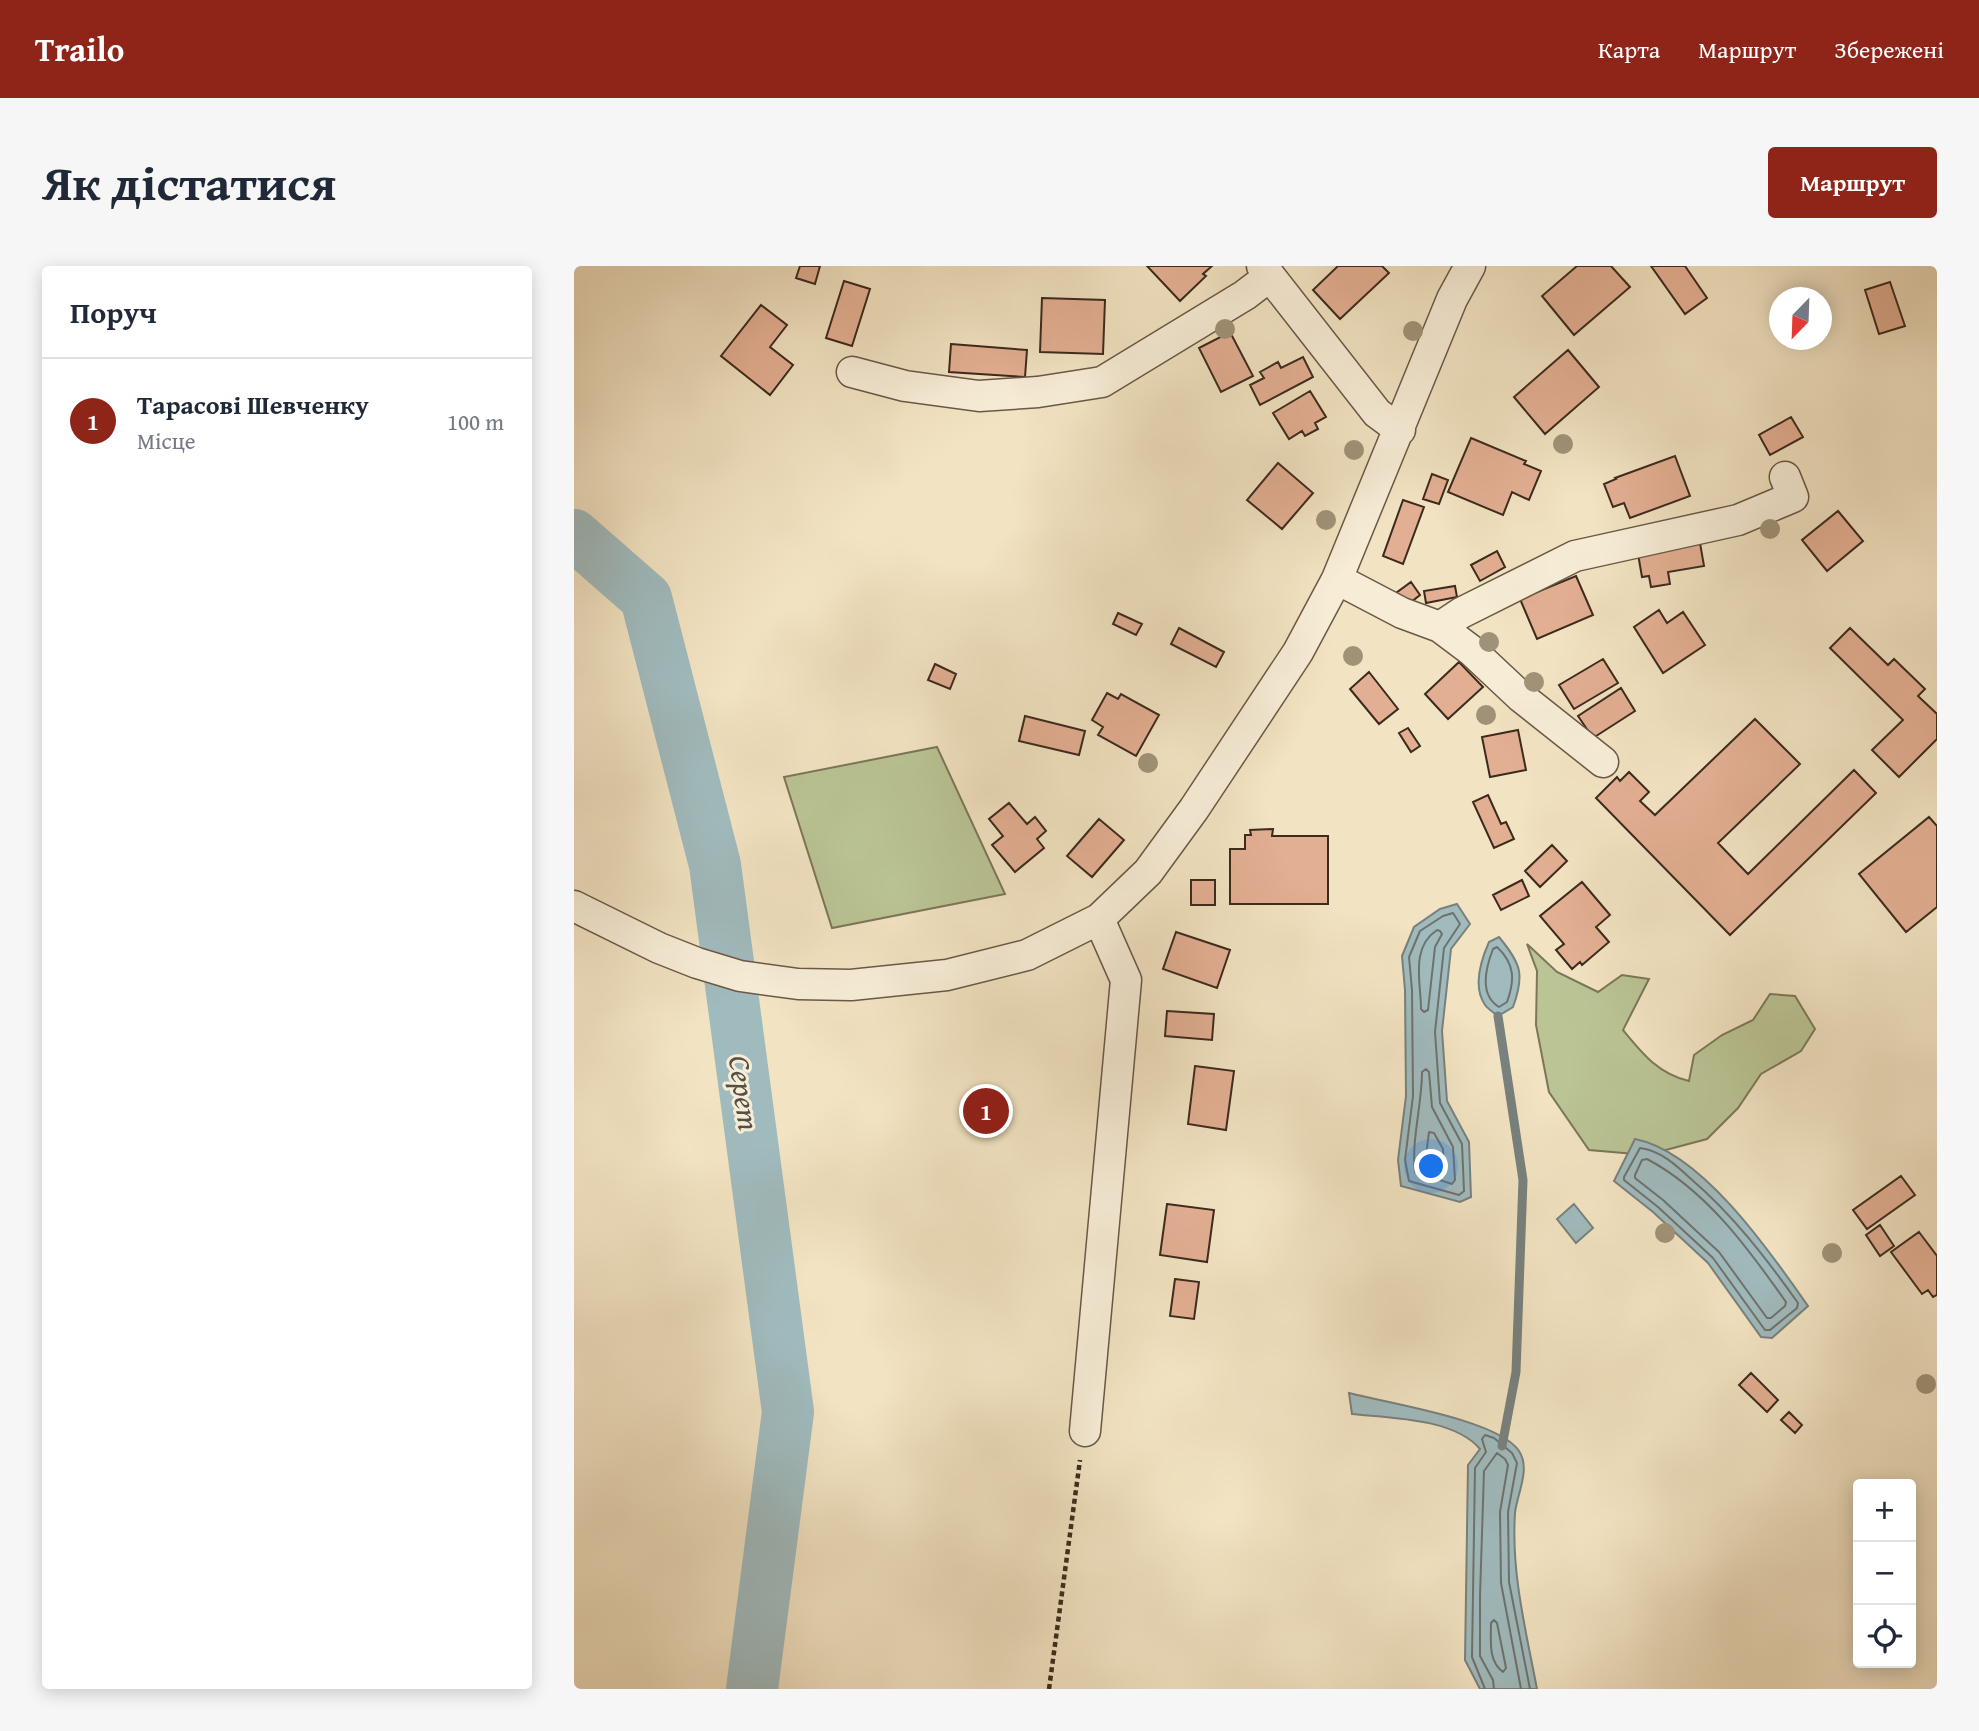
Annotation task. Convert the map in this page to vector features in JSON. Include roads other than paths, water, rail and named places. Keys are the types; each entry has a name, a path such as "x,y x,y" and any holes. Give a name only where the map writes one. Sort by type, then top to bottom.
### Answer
{"street":[{"path":"574,906 659,948 740,976 798,984 851,985 947,975 1027,955 1099,919 1148,872 1195,809 1298,652 1337,579 1452,299 1470,266"},
{"path":"852,372 905,386 979,396 1038,392 1102,382 1245,295 1266,271 1377,413 1400,430"},
{"path":"1440,627 1575,556 1738,520 1794,497 1785,477"},
{"path":"1337,579 1402,614 1440,627 1472,651 1521,697 1603,762"},
{"path":"1085,1431 1126,980 1099,919"}],"water":[{"path":"1457,904 1470,924 1451,949 1442,1031 1447,1101 1469,1142 1471,1197 1460,1202 1401,1186 1398,1160 1406,1096 1402,956 1414,927 1440,909"},
{"path":"1499,937 1516,962 1520,977 1513,1007 1498,1016 1481,998 1478,981 1489,942"},
{"path":"1635,1139 1660,1148 1685,1163 1709,1184 1755,1233 1808,1306 1772,1338 1761,1337 1708,1263 1653,1212 1614,1181"},
{"path":"1574,1204 1593,1228 1576,1243 1557,1219"},
{"path":"1349,1393 1466,1422 1508,1440 1519,1451 1524,1474 1515,1513 1515,1558 1520,1602 1537,1689 1480,1689 1465,1660 1468,1465 1480,1449 1469,1439 1438,1425 1352,1414"}],"waterway":[{"name":"Серет","path":"574,535 646,598 715,865 788,1412 752,1689"},
{"path":"1498,1016 1523,1180 1516,1372 1502,1446"}],"place":[{"name":"Тарасові Шевченку","path":"986,1111"}]}
